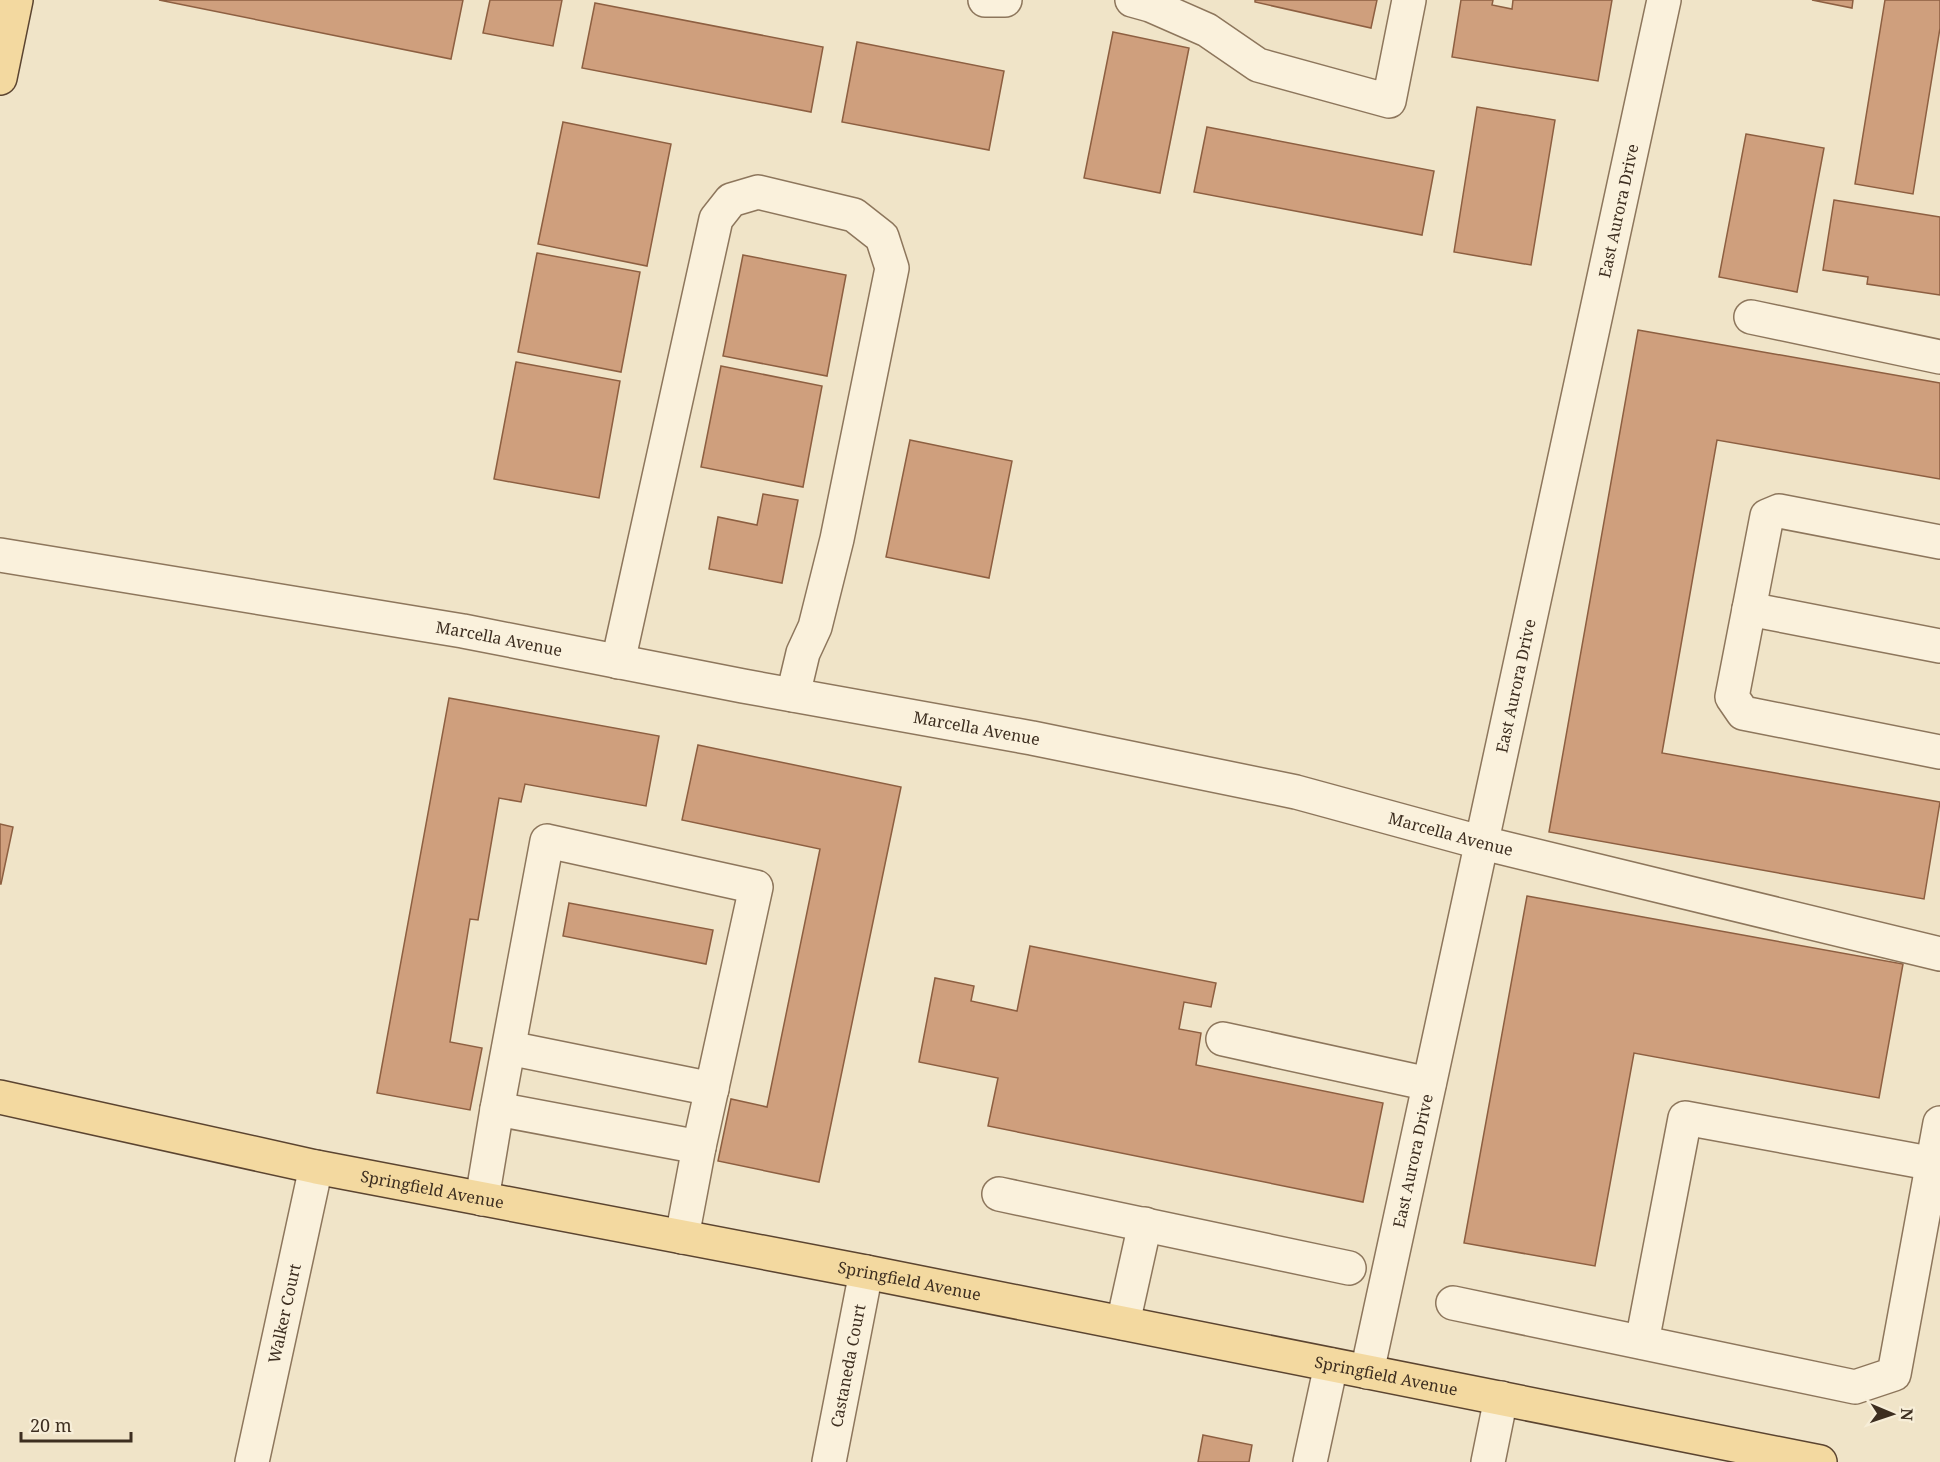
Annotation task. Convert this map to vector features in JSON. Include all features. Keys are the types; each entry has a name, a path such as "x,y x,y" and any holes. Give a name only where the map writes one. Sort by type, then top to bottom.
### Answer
{"main road":[{"path":"0,78 16,0"},
{"name":"Springfield Avenue","path":"0,1097 316,1167 866,1272 1819,1462"}],"street":[{"path":"985,0 1005,0"},
{"path":"1132,0 1150,5 1208,30 1258,64 1389,101 1409,0"},
{"name":"East Aurora Drive","path":"1367,1372 1664,0"},
{"path":"618,662 716,219 731,200 758,192 854,215 882,237 891,268 837,538 815,627 802,653 793,695"},
{"path":"1751,317 1940,357"},
{"path":"1940,542 1779,510 1767,516 1732,697 1743,713 1940,752"},
{"name":"Marcella Avenue","path":"0,555 463,631 793,695 1032,738 1296,792 1483,843 1940,954"},
{"path":"1749,609 1940,646"},
{"path":"482,1198 548,841 756,887 699,1147 682,1237"},
{"path":"1223,1039 1429,1084"},
{"path":"509,1048 712,1089"},
{"path":"497,1109 699,1147"},
{"path":"1642,1342 1684,1118 1936,1164"},
{"path":"1453,1303 1855,1387 1894,1374 1936,1164 1940,1123"},
{"name":"Walker Court","path":"252,1462 316,1167"},
{"path":"999,1194 1349,1268"},
{"path":"1123,1323 1145,1224"},
{"name":"Castaneda Court","path":"829,1462 866,1272"},
{"path":"1310,1462 1331,1365"},
{"path":"1488,1462 1501,1398"}],"building":[{"path":"159,0 463,0 451,59"},
{"path":"490,0 562,0 553,46 483,33"},
{"path":"1255,0 1377,0 1371,28 1255,2"},
{"path":"1461,0 1493,0 1492,5 1512,9 1513,0 1612,0 1598,81 1452,57"},
{"path":"1812,0 1853,0 1852,8"},
{"path":"1885,0 1940,0 1940,28 1913,194 1855,184"},
{"path":"595,3 823,47 811,112 582,68"},
{"path":"1113,32 1189,48 1160,193 1084,178"},
{"path":"857,42 1004,71 989,150 842,122"},
{"path":"1477,107 1555,120 1531,265 1454,252"},
{"path":"563,122 671,144 647,266 538,244"},
{"path":"1207,127 1434,171 1422,235 1194,192"},
{"path":"1746,134 1824,148 1797,292 1719,277"},
{"path":"1834,200 1940,217 1940,295 1867,284 1868,277 1823,270"},
{"path":"537,253 640,272 621,372 518,352"},
{"path":"743,255 846,275 827,376 723,356"},
{"path":"1638,330 1940,383 1940,479 1717,440 1662,753 1940,802 1924,899 1549,832"},
{"path":"516,362 620,381 599,498 494,479"},
{"path":"721,366 822,386 803,487 701,467"},
{"path":"910,440 1012,461 989,578 886,557"},
{"path":"763,494 798,500 782,583 709,569 718,517 757,525"},
{"path":"449,698 659,736 646,806 525,784 521,802 499,798 478,920 470,919 450,1042 482,1048 470,1110 377,1093"},
{"path":"698,745 901,787 819,1182 718,1161 731,1099 767,1107 820,849 682,820"},
{"path":"0,824 13,827 1,884 0,884"},
{"path":"1527,896 1903,964 1879,1098 1634,1053 1595,1266 1464,1243"},
{"path":"569,903 713,930 706,964 563,936"},
{"path":"1030,946 1216,983 1211,1007 1184,1002 1179,1029 1201,1033 1196,1065 1383,1103 1363,1202 988,1126 998,1078 919,1062 935,978 974,986 971,1001 1017,1011"},
{"path":"1203,1435 1252,1445 1249,1462 1198,1462"}]}
